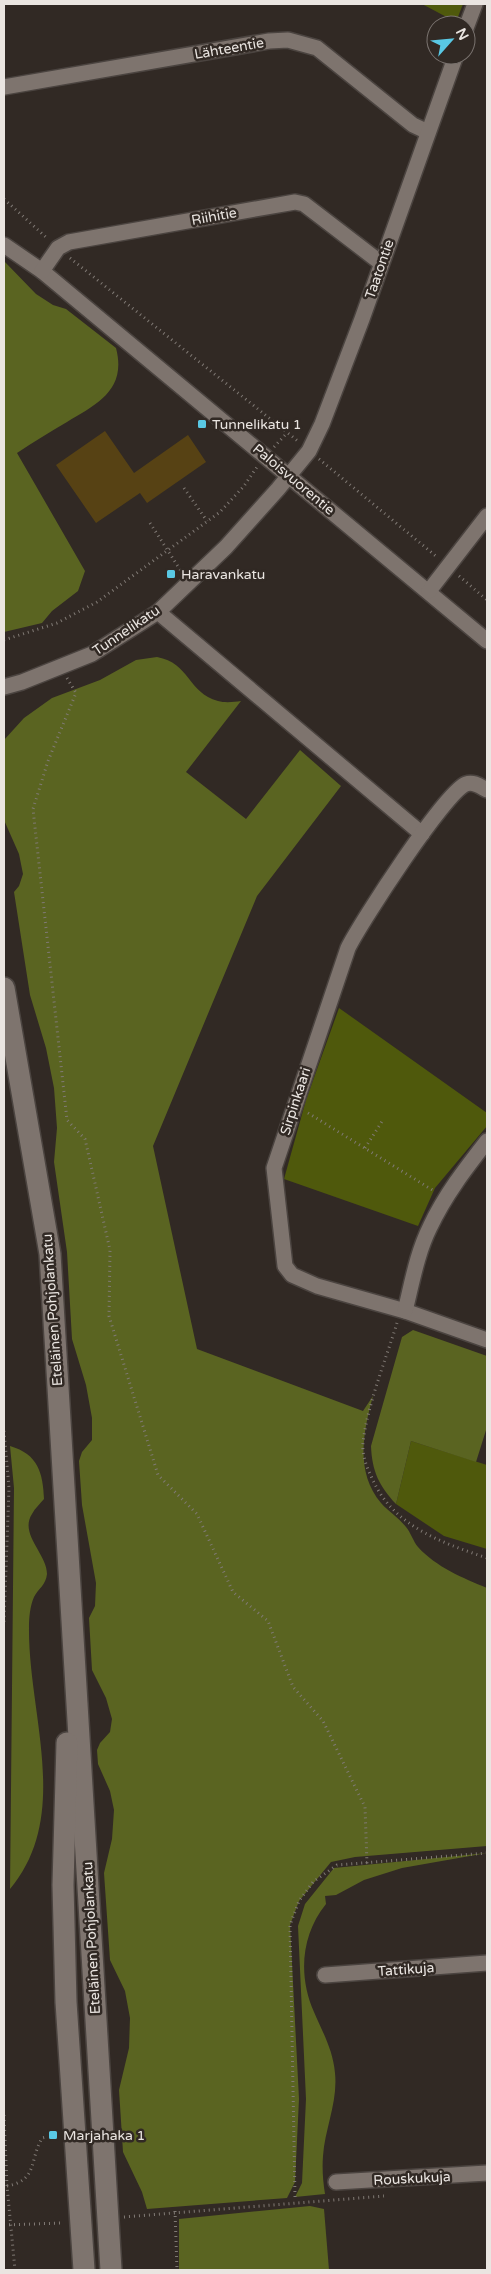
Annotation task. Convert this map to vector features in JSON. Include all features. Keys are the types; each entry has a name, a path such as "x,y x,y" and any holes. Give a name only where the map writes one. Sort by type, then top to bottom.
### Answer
{"main road":[{"name":"Eteläinen Pohjolankatu","path":"4,988 50,1254 111,2270"},
{"name":"Eteläinen Pohjolankatu","path":"71,1605 63,1885 66,2002 84,2270"}],"street":[{"name":"Lähteentie","path":"4,87 269,41 288,40 318,48 413,124 428,132"},
{"name":"Taatontie","path":"290,476 309,451 322,424 452,65"},
{"name":"Riihitie","path":"58,248 69,242 295,202 304,204 381,263"},
{"name":"Paloisvuorentie","path":"4,245 42,271 487,641"},
{"path":"42,271 58,248"},
{"name":"Tunnelikatu","path":"4,687 92,654 158,612 226,547 290,476"},
{"path":"429,591 487,516"},
{"path":"158,612 422,834"},
{"name":"Sirpinkaari","path":"487,790 474,783 466,784 457,790 422,834 361,922 348,948 274,1168 285,1266 292,1275 317,1286 403,1311 487,1340"},
{"path":"403,1311 419,1254 429,1227 454,1184 487,1141"},
{"name":"Tattikuja","path":"324,1975 487,1963"},
{"name":"Rouskukuja","path":"336,2182 487,2173"}],"path":[{"path":"4,200 58,248 309,451 487,600"},
{"path":"277,444 287,433"},
{"path":"4,640 57,624 97,602 230,504 257,466"},
{"path":"184,488 207,522"},
{"path":"150,523 188,583"},
{"path":"60,667 76,693 48,761 33,809 67,1120 85,1139 110,1250 109,1316 158,1475 197,1514 233,1592 268,1621 293,1687 323,1721 365,1807 366,1864"},
{"path":"293,1107 308,1113 446,1198"},
{"path":"365,1148 383,1120"},
{"path":"403,1311 368,1420 363,1445 366,1465 377,1492 389,1507 403,1519 439,1542 487,1558"},
{"path":"4,1431 9,1488 4,1623"},
{"path":"4,2114 6,2186 12,2225 15,2270"},
{"path":"6,2186 24,2181 30,2174 42,2138 53,2136"},
{"path":"118,2218 392,2196"},
{"path":"175,2212 177,2270"},
{"path":"4,2225 62,2223"}],"green space":[{"path":"422,4 463,4 459,15 443,15"},
{"path":"4,261 36,294 53,305 66,309 116,348 118,363 117,375 113,385 99,402 17,453 85,571 78,591 52,611 42,623 4,632"},
{"path":"157,657 168,660 176,665 200,692 208,697 224,702 241,701 186,772 246,819 300,750 341,786 257,896 153,1146 197,1349 363,1411 373,1396 364,1438 364,1465 373,1491 381,1503 406,1527 416,1545 425,1554 450,1571 487,1588 487,1846 355,1857 331,1862 299,1901 290,1925 299,2099 295,2182 287,2198 147,2209 142,2192 123,2152 119,2090 129,2048 130,2018 125,1991 110,1960 104,1873 112,1839 114,1810 110,1791 98,1764 97,1750 100,1743 110,1732 112,1719 106,1698 92,1670 89,1618 95,1606 96,1583 82,1505 79,1461 82,1452 92,1440 92,1418 86,1385 72,1339 67,1252 54,1162 57,1128 54,1088 46,1048 30,995 14,892 19,886 23,874 19,854 4,820 4,740 24,718 52,698 100,680 136,660"},
{"path":"339,1008 487,1113 487,1126 435,1188 418,1226 284,1179 306,1100"},
{"path":"413,1330 487,1356 487,1427 476,1462 411,1441 396,1504 385,1491 378,1478 373,1463 371,1446 402,1337"},
{"path":"411,1441 487,1465 487,1549 444,1536 396,1504"},
{"path":"10,1446 33,1459 40,1473 44,1499 32,1514 29,1521 29,1529 46,1566 47,1574 42,1587 33,1601 29,1623 30,1660 39,1729 43,1797 39,1829 29,1860 10,1889 14,1488"},
{"path":"487,1853 402,1868 364,1880 336,1895 325,1896 326,1904 311,1929 307,1942 304,1970 309,1998 330,2049 334,2065 335,2094 323,2156 325,2194 295,2197 302,2183 306,2099 298,1926 305,1904 334,1868"},
{"path":"310,2206 324,2209 329,2270 179,2270 179,2219"}],"building":[{"path":"105,431 134,473 188,435 206,462 147,503 140,493 96,523 56,465"}],"place":[{"name":"Tunnelikatu 1","path":"202,424"},
{"name":"Haravankatu","path":"171,574"},
{"name":"Marjahaka 1","path":"53,2135"}]}
